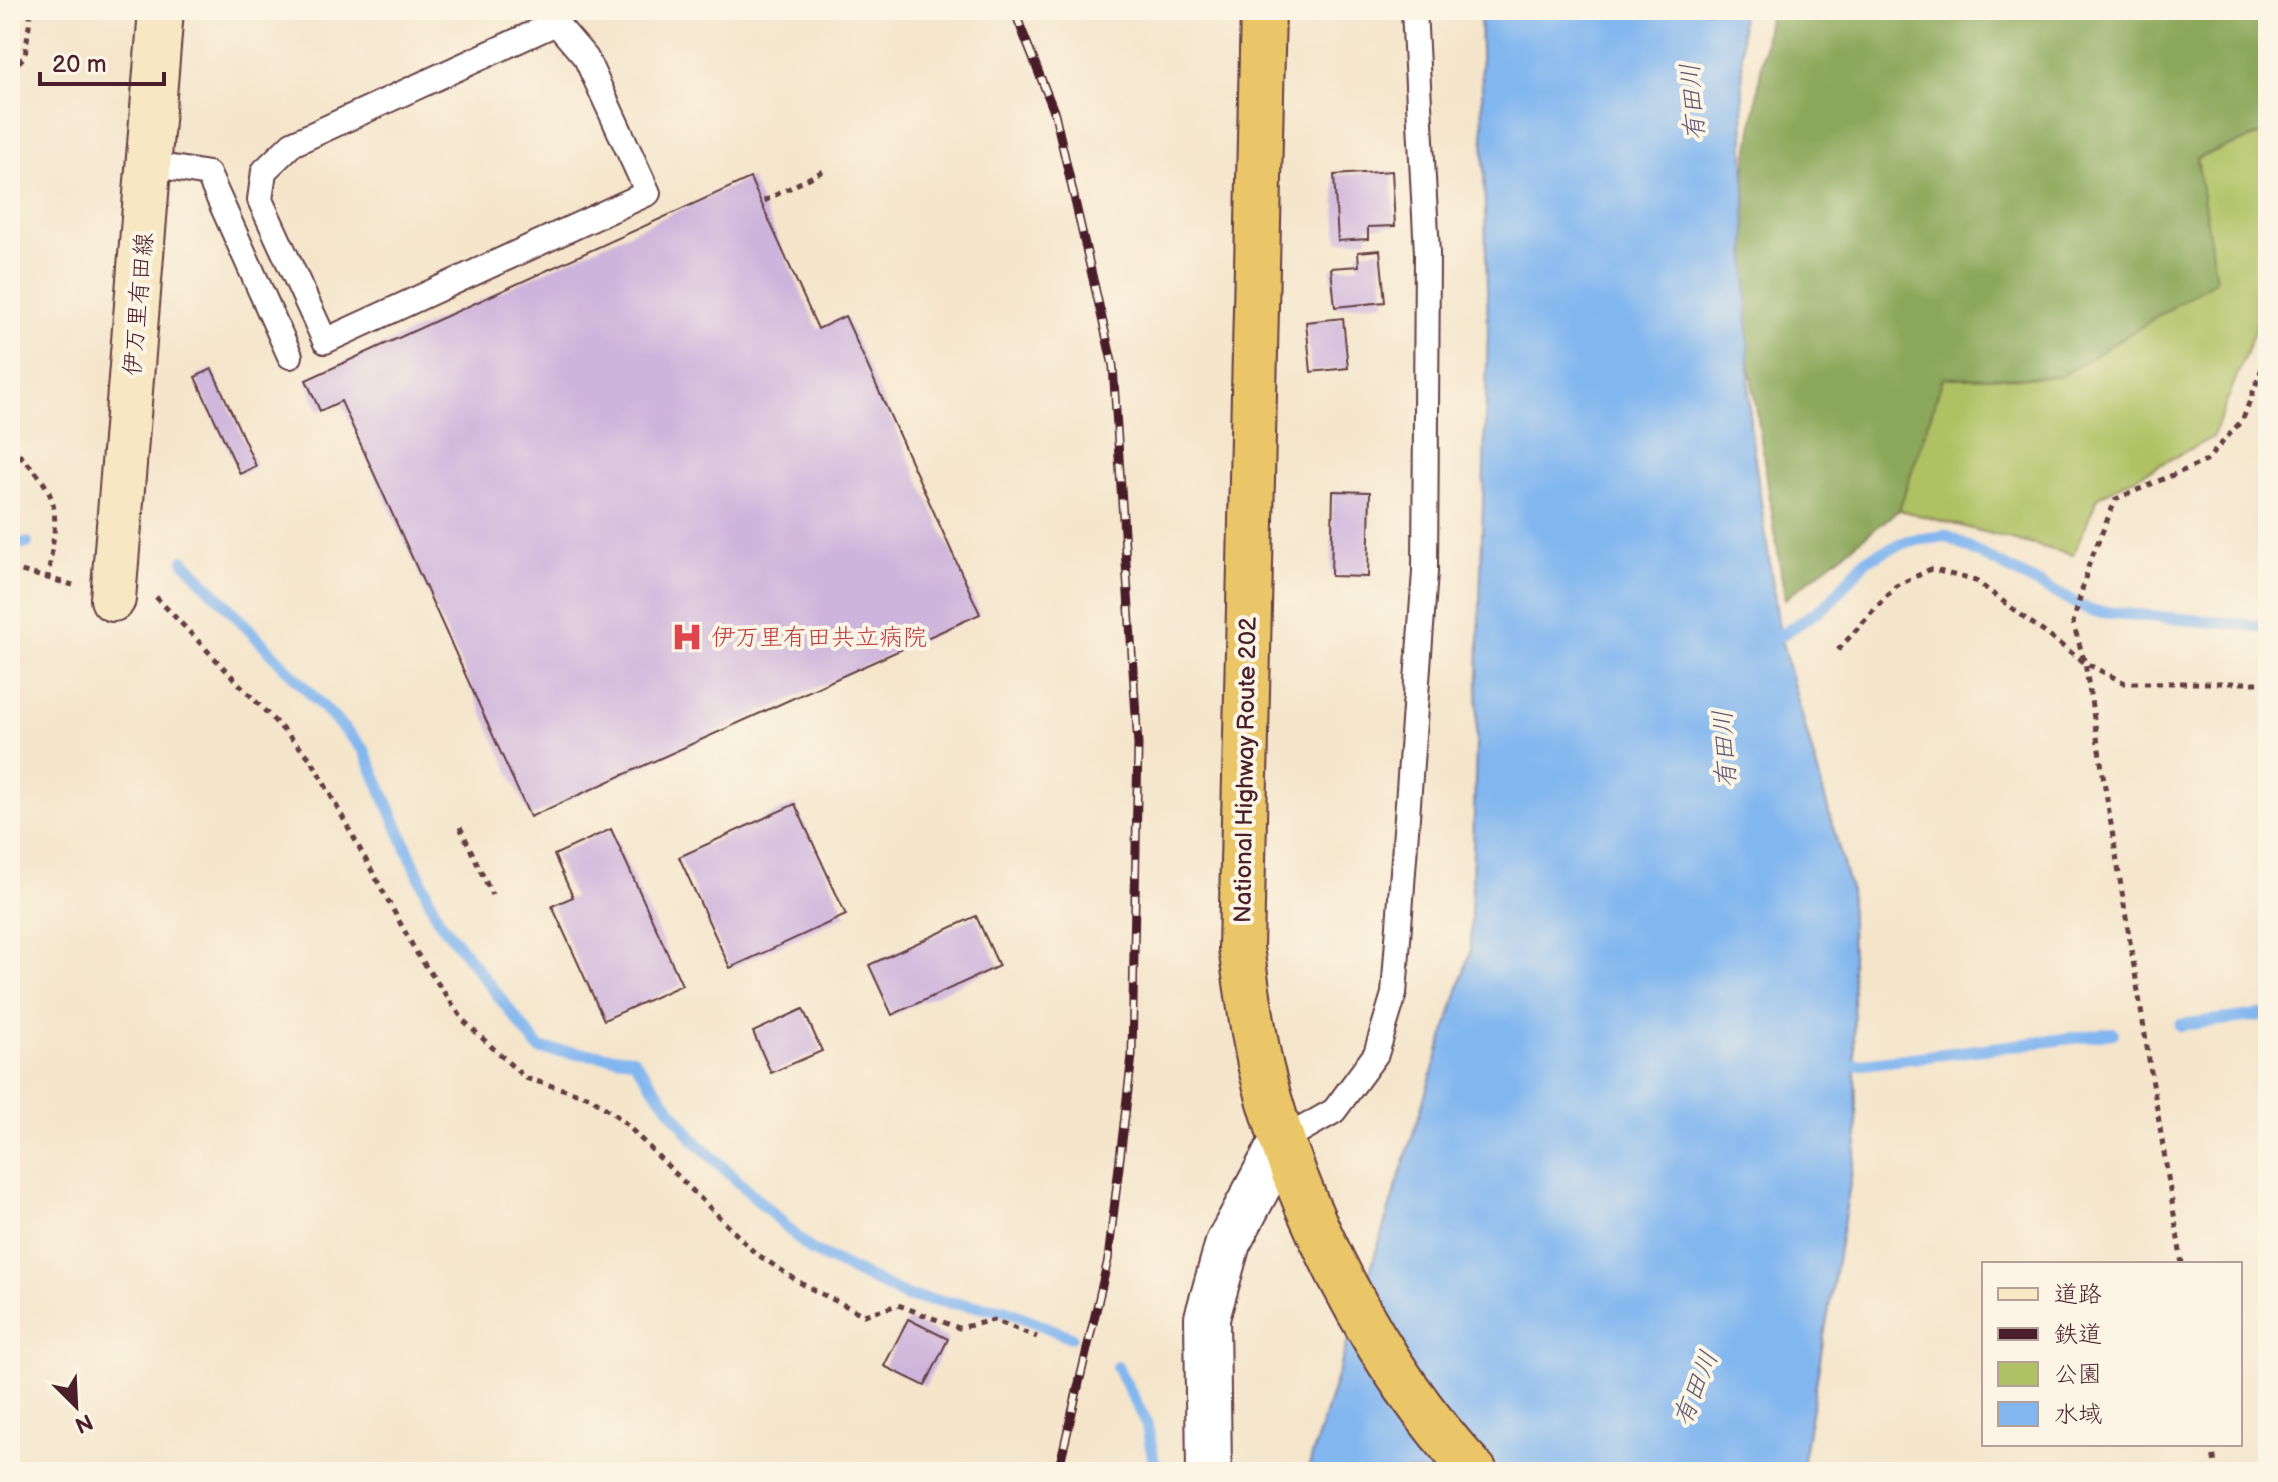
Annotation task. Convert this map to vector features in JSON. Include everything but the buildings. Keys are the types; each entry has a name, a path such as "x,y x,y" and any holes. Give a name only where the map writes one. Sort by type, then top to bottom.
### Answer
{"highway":[{"name":"National Highway Route 202","path":"1263,10 1241,948 1261,1067 1283,1140 1306,1200 1339,1270 1395,1371 1475,1472"}],"main road":[{"name":"伊万里有田線","path":"113,599 161,10"}],"street":[{"path":"1209,1472 1207,1318 1228,1243 1283,1140"}],"lane":[{"path":"1283,1140 1334,1111 1376,1054 1394,994 1425,572 1427,253 1414,10"},
{"path":"553,17 586,58 648,193 325,341 260,200 264,171 292,144 553,17"},
{"path":"150,164 208,174 290,356"}],"path":[{"path":"10,71 25,56 31,10"},
{"path":"764,201 827,169"},
{"path":"2182,1262 2085,663 2073,623 2089,564 2116,499 2206,461 2243,419 2268,352"},
{"path":"10,446 41,474 57,514 48,577"},
{"path":"10,568 113,599 153,594 311,759 416,952 464,1021 525,1078 590,1097 621,1119 755,1253 804,1285 864,1315 898,1305 959,1328 994,1320 1037,1337"},
{"path":"1838,650 1896,586 1931,569 1976,581 2085,663 2125,683 2268,683"},
{"path":"460,827 492,895"},
{"path":"2212,1446 2216,1472"}],"green space":[{"path":"1770,10 2268,10 2268,132 2197,158 2216,280 2060,377 1943,378 1899,510 1785,599 1733,254"},
{"path":"2268,132 2268,296 2213,437 2098,497 2073,555 1899,510 1943,378 2060,377 2197,158"}],"water":[{"name":"有田川","path":"1480,10 1741,10 1750,425 1780,636 1850,889 1857,1143 1801,1472 1307,1472 1470,952 1488,329"}],"waterway":[{"path":"1780,636 1828,604 1867,559 1908,541 1946,536 2091,611 2260,626 2268,623"},
{"path":"10,544 27,543"},
{"path":"184,561 364,750 438,919 540,1049 633,1059 693,1139 811,1250 906,1296 1007,1311 1071,1337"},
{"path":"2180,1025 2268,1014"},
{"path":"1855,1065 2113,1033"},
{"path":"1117,1367 1146,1421 1156,1472"}],"railway":[{"path":"1014,10 1055,114 1113,366 1138,745 1132,1056 1108,1260 1058,1472"}],"place":[{"name":"伊万里有田共立病院","path":"687,637"}]}
